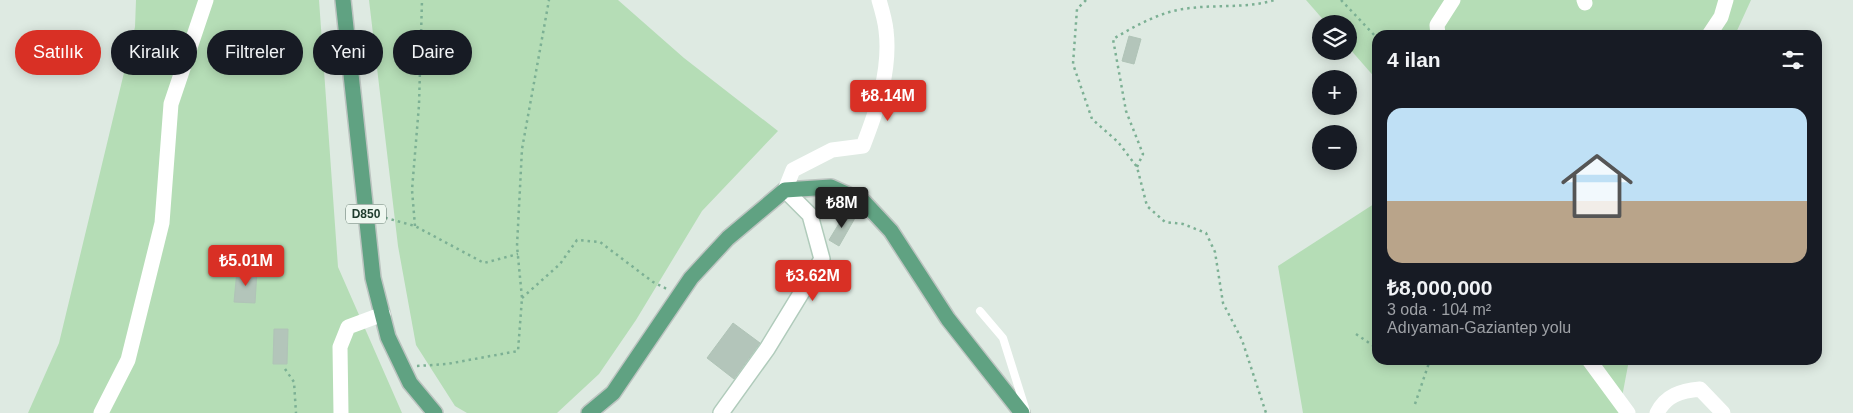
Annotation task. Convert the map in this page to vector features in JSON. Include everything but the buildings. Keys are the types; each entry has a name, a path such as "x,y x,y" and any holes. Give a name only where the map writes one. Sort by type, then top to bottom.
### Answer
{"main road":[{"name":"D850","path":"343,0 373,278 388,336 410,383 435,413"},
{"path":"589,413 612,393 691,278 728,238 785,190 831,186 864,202 891,231 948,319 1022,413"}],"street":[{"path":"101,413 128,360 162,223 171,104 206,0"},
{"path":"721,413 767,349 822,258 810,214 785,190 793,170 832,150 863,146 879,104 884,70 886,31 879,0"},
{"path":"1438,30 1437,25 1453,0"},
{"path":"1712,30 1721,17 1726,0"},
{"path":"341,413 340,346 348,327 383,314"},
{"path":"1593,365 1628,413"},
{"path":"1658,413 1661,406 1680,391 1700,389 1722,413"}],"lane":[{"path":"980,311 1003,338 1027,413"}],"path":[{"path":"415,226 412,190 419,105 422,0"},
{"path":"403,367 447,364 518,351 522,298 518,254 522,149 548,0"},
{"path":"1086,0 1077,9 1073,64 1092,119 1118,142 1137,167 1147,206 1165,222 1183,224 1206,233 1216,252 1223,303 1242,340 1266,413"},
{"path":"1137,167 1144,154 1126,111 1112,39 1144,21 1183,9 1260,5 1275,0"},
{"path":"1341,0 1372,33"},
{"path":"366,212 415,226 484,263 518,254"},
{"path":"522,298 560,264 577,240 600,242 652,282 680,295"},
{"path":"1356,334 1372,345"},
{"path":"1415,404 1428,365"},
{"path":"285,369 294,382 296,413"}],"green space":[{"path":"136,0 319,0 321,30 313,30 313,75 324,75 338,267 402,413 28,413 59,343 123,75 197,75 197,30 134,30"},
{"path":"369,0 618,0 684,58 778,131 702,211 636,320 599,374 557,413 467,413 455,406 416,345 398,246 378,75 383,75 383,30 373,30"},
{"path":"1306,0 1751,0 1737,30 1372,30 1372,74 1357,57 1357,15 1319,15"},
{"path":"1372,205 1372,365 1628,365 1619,413 1303,413 1278,266"}]}
